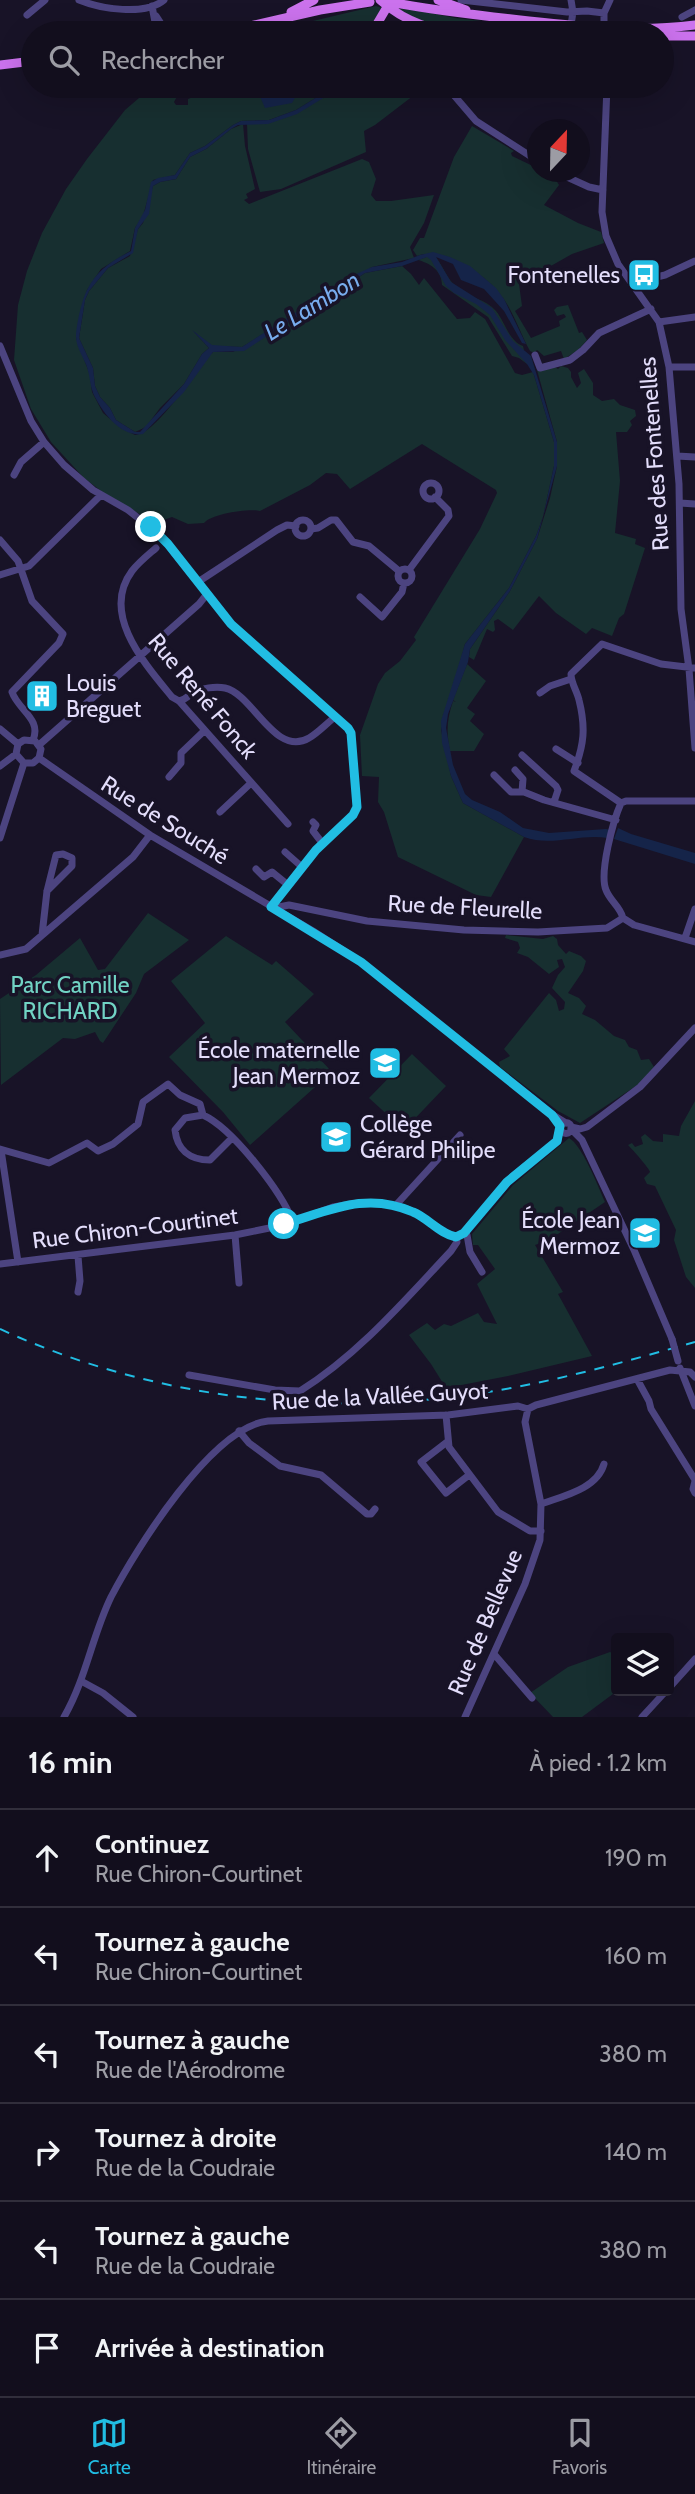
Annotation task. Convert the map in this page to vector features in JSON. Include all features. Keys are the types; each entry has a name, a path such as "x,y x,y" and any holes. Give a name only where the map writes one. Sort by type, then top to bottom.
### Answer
{"main road":[{"path":"270,21 314,0"},
{"path":"439,0 471,11 509,19"},
{"path":"272,21 375,1 479,17 527,21"},
{"path":"378,21 391,4"},
{"path":"391,4 413,21"},
{"path":"283,21 286,18"},
{"path":"674,26 695,31"},
{"path":"674,30 682,26"},
{"path":"0,65 21,62"}],"street":[{"path":"27,15 46,0"},
{"path":"79,0 103,8 152,6 164,0"},
{"path":"460,0 604,13"},
{"path":"571,0 572,21"},
{"path":"604,21 604,13 610,0"},
{"path":"152,6 156,21"},
{"path":"682,26 695,10"},
{"path":"155,15 159,21"},
{"path":"456,98 476,121 527,154"},
{"name":"Rue des Fontenelles","path":"607,98 602,212 606,236 613,255 659,322 669,367 680,503 681,609 692,668 695,748"},
{"path":"578,182 603,190"},
{"path":"632,283 665,275 695,261"},
{"path":"535,355 540,368 566,361 583,350 599,333 651,309"},
{"path":"659,322 695,317"},
{"path":"0,346 31,421 44,442 64,465 101,495 128,510 155,531 231,624 351,733 357,807 353,815 302,867 273,908"},
{"path":"669,367 695,367"},
{"path":"14,475 21,462 44,442"},
{"path":"677,456 695,457"},
{"path":"0,575 20,570 33,562 101,495"},
{"path":"409,570 449,516 448,510 435,497"},
{"path":"680,503 695,503"},
{"path":"198,582 277,530 287,525 296,526 303,520 310,524 311,529 336,520 353,542 369,546 399,571"},
{"path":"155,531 156,548 173,553"},
{"path":"0,540 18,561 32,601 63,634 59,643 12,692 14,699 35,723 39,758 33,763 24,763 16,754"},
{"name":"Rue René Fonck","path":"156,548 132,572 121,600 125,626 141,657 172,697 179,701 288,824"},
{"path":"399,571 409,570"},
{"path":"404,583 412,579 409,570"},
{"path":"399,571 398,578 404,583"},
{"path":"360,597 382,617 402,592 404,583"},
{"path":"36,743 141,657 207,594"},
{"path":"621,803 575,771 585,734 580,703 571,674 602,644 649,661 692,668"},
{"path":"540,693 550,686 571,679"},
{"path":"179,701 193,692 226,688 239,695 279,736 294,741 308,739 335,716"},
{"path":"0,729 19,744"},
{"path":"169,777 181,763 181,753 204,731"},
{"path":"0,765 16,754 19,744 24,740 36,743"},
{"path":"556,749 578,762"},
{"path":"522,755 556,786 558,790 554,802"},
{"name":"Rue de Souché","path":"39,758 150,835 361,962 566,1129"},
{"path":"0,838 24,763"},
{"path":"515,770 523,779 522,792"},
{"path":"494,775 511,792 522,792 615,824"},
{"path":"220,813 251,783"},
{"path":"621,803 695,801"},
{"path":"621,803 604,866 605,885 609,895 619,907 623,918 643,928 695,942"},
{"path":"313,822 316,825 313,831 323,844"},
{"path":"0,955 26,949 133,858 150,835"},
{"path":"285,852 302,867"},
{"path":"43,935 47,891 56,855 63,854 72,858 72,866 47,891"},
{"path":"256,869 264,877 272,872 288,886"},
{"name":"Rue de Fleurelle","path":"273,908 289,905 367,921 464,930 538,932 607,928 623,918"},
{"path":"288,916 303,909"},
{"path":"685,938 695,909"},
{"path":"566,1129 587,1126 640,1087 695,1028"},
{"path":"18,1262 1,1150 49,1163 87,1143 98,1151 113,1144 138,1124 143,1102 168,1084 180,1095 200,1104 203,1115"},
{"path":"232,1138 210,1160 185,1154 177,1144 175,1130 185,1118 203,1115 216,1121 232,1138 271,1183 293,1222"},
{"path":"189,1375 275,1390 300,1391 348,1354 388,1317 451,1251 457,1242 456,1237 464,1233 507,1182 558,1140 566,1129"},
{"path":"566,1129 577,1139 589,1158 634,1250 672,1339 680,1370 695,1406"},
{"path":"396,1205 460,1135"},
{"name":"Rue Chiron-Courtinet","path":"0,1264 235,1235 293,1222 342,1205 373,1203 396,1205 420,1215 447,1234 456,1237"},
{"path":"464,1233 467,1235 470,1252 482,1272"},
{"path":"235,1235 239,1283"},
{"path":"78,1256 78,1292"},
{"path":"528,1409 670,1370 690,1372 695,1377"},
{"path":"637,1378 657,1421 695,1481 695,1493"},
{"name":"Rue de la Vallée Guyot","path":"64,1717 81,1681 105,1611 134,1559 196,1472 221,1445 239,1431 268,1421 446,1415 518,1406 528,1409"},
{"name":"Rue de Bellevue","path":"465,1717 533,1563 541,1531 541,1504 525,1422 528,1409"},
{"path":"446,1415 447,1442 498,1512 530,1531 541,1531"},
{"path":"239,1431 249,1443 280,1466 321,1475 367,1514 371,1514 375,1509"},
{"path":"447,1442 421,1462 446,1493 469,1475"},
{"path":"541,1504 590,1484 602,1472 604,1464"},
{"path":"494,1654 532,1698"},
{"path":"674,1682 695,1659"},
{"path":"81,1681 103,1693 133,1717"},
{"path":"642,1717 661,1696"}],"green space":[{"path":"376,6 386,9 375,21 313,21"},
{"path":"402,7 481,21 420,21 400,10"},
{"path":"139,98 176,98 176,105 188,105 188,99 191,98 316,98 296,110 269,120 241,121 233,125 205,146 190,153 175,175 153,180 143,216 135,228 130,251 101,269 87,290 76,338 90,375 92,392 103,413 121,428 135,435 154,424 213,352 233,352 298,317 365,273 402,266 419,285 424,278 457,319 470,318 475,312 485,319 515,373 522,375 533,372 554,442 554,466 543,517 509,588 465,644 441,730 451,776 463,803 524,837 491,897 476,895 398,857 384,812 378,802 379,777 362,776 360,735 378,684 416,640 414,637 480,529 496,490 422,444 350,489 337,474 326,473 310,485 260,511 230,512 204,523 188,524 172,517 155,523 84,478 51,442 31,409 14,360 18,305 27,271 42,233 66,189 125,110"},
{"path":"321,98 410,98 364,131 366,152 281,189 260,192 248,149 247,124 272,120"},
{"path":"243,124 255,189 246,194 248,198 244,200 249,204 362,159 369,162 376,179 371,195 376,201 434,195 424,223 410,247 414,258 372,267 242,347 212,346 193,331 209,348 202,354 184,384 146,427 135,432 116,420 95,386 93,368 79,338 85,300 108,268 130,256 153,186 176,179 190,157"},
{"path":"472,126 514,151 512,156 527,163 527,182 557,182 559,185 544,205 601,232 604,243 572,254 519,284 522,306 515,311 531,338 560,326 559,321 566,317 564,314 557,316 554,310 568,305 579,333 582,332 587,340 564,359 561,351 544,356 537,350 534,353 530,351 505,301 478,273 453,259 428,254 417,256 413,250 420,238 424,238 454,157"},
{"path":"435,256 458,288 496,311 511,336 523,346 527,364 512,356 488,317 442,285 437,271 418,260"},
{"path":"561,366 571,372 577,388 581,383 578,373 584,369 593,383 593,395 602,401 614,399 620,405 635,410 636,416 630,421 632,425 627,432 616,432 620,481 615,533 636,539 635,544 645,548 624,614 619,618 612,636 592,628 586,634 556,613 539,596 513,630 498,619 494,621 495,630 493,632 487,629 474,660 469,657 470,649 510,591 537,539 550,498 557,466 557,442 537,370 555,367 558,369"},
{"path":"467,664 486,681 467,708 475,714 470,721 484,734 474,751 450,751 449,714 453,701 456,702 453,700"},
{"name":"Parc Camille RICHARD","path":"148,913 189,940 144,974 136,993 103,1043 95,1032 75,1039 63,1038 1,1085 0,999 36,975 80,938 98,970 105,969"},
{"path":"506,935 543,939 553,936 566,954 569,951 581,956 586,961 583,971 568,993 579,998 586,1006 582,1014 595,1020 614,1036 625,1040 629,1047 637,1050 641,1060 649,1059 654,1067 639,1084 580,1123 558,1111 500,1067 499,1062 510,1056 504,1049 549,993 556,1000 559,1011 564,1009 565,1002 552,988 565,967 562,959 557,960 559,967 549,974 528,957 517,953 520,948 518,942 505,938"},
{"path":"226,936 272,965 276,961 314,994 285,1022 332,1072 250,1145 223,1112 169,1057 205,1023 171,981"},
{"path":"412,1054 446,1086 404,1130 369,1098"},
{"path":"695,1101 695,1288 686,1277 674,1240 676,1230 655,1186 647,1184 644,1178 650,1172 628,1145 632,1143 635,1147 643,1144 641,1137 645,1134 653,1141 663,1142 663,1134 679,1136 681,1126"},
{"path":"569,1138 584,1157 605,1202 549,1240 535,1245 563,1292 558,1294 592,1356 446,1388 409,1335 427,1323 435,1330 444,1324 451,1326 478,1313 484,1322 497,1324 477,1284 495,1269 478,1245 473,1245 472,1234 513,1185"},
{"path":"611,1652 611,1695 582,1717 553,1717 530,1693 568,1667"}],"water":[{"path":"261,98 295,98 292,103 265,108"},
{"name":"Le Lambon","path":"316,98 323,98 297,114 268,124 238,125 206,149 190,157 176,179 153,186 149,214 138,229 133,253 108,268 85,300 79,338 93,368 95,386 116,420 135,432 140,432 184,384 202,354 209,348 192,330 212,345 242,347 354,275 372,267 402,262 433,252 470,266 496,288 526,344 522,343 504,311 484,289 461,280 453,264 436,257 451,282 492,308 513,341 531,356 557,442 557,466 537,539 510,591 470,649 468,662 448,714 446,728 453,765 465,794 472,800 500,812 523,828 549,833 606,829 610,830 608,838 545,841 524,837 463,803 451,776 442,743 441,721 465,644 509,588 536,536 554,466 554,442 534,375 527,364 505,340 490,315 446,286 431,260 427,257 402,266 365,273 244,351 213,352 184,392 143,434 127,432 120,428 101,408 93,393 87,367 76,341 81,306 95,277 111,262 131,251 135,228 145,210 151,182 175,175 190,153 241,121 269,120 296,110"},
{"path":"618,828 695,853 695,864 614,839"}],"railway":[{"path":"0,1329 112,1371 170,1385 288,1401 348,1403 408,1401 496,1391 582,1373 695,1342"}],"place":[{"name":"Fontenelles","path":"644,275"},
{"name":"Louis Breguet","path":"42,696"},
{"name":"École maternelle Jean Mermoz","path":"385,1063"},
{"name":"Collège Gérard Philipe","path":"336,1137"},
{"name":"École Jean Mermoz","path":"645,1233"}],"route":[{"path":"151,527 168,544 231,624 351,733 357,807 353,815 316,850 271,907 361,962 552,1115 560,1126 557,1141 507,1182 464,1233 456,1237 407,1209 373,1203 333,1207 284,1224"}]}
